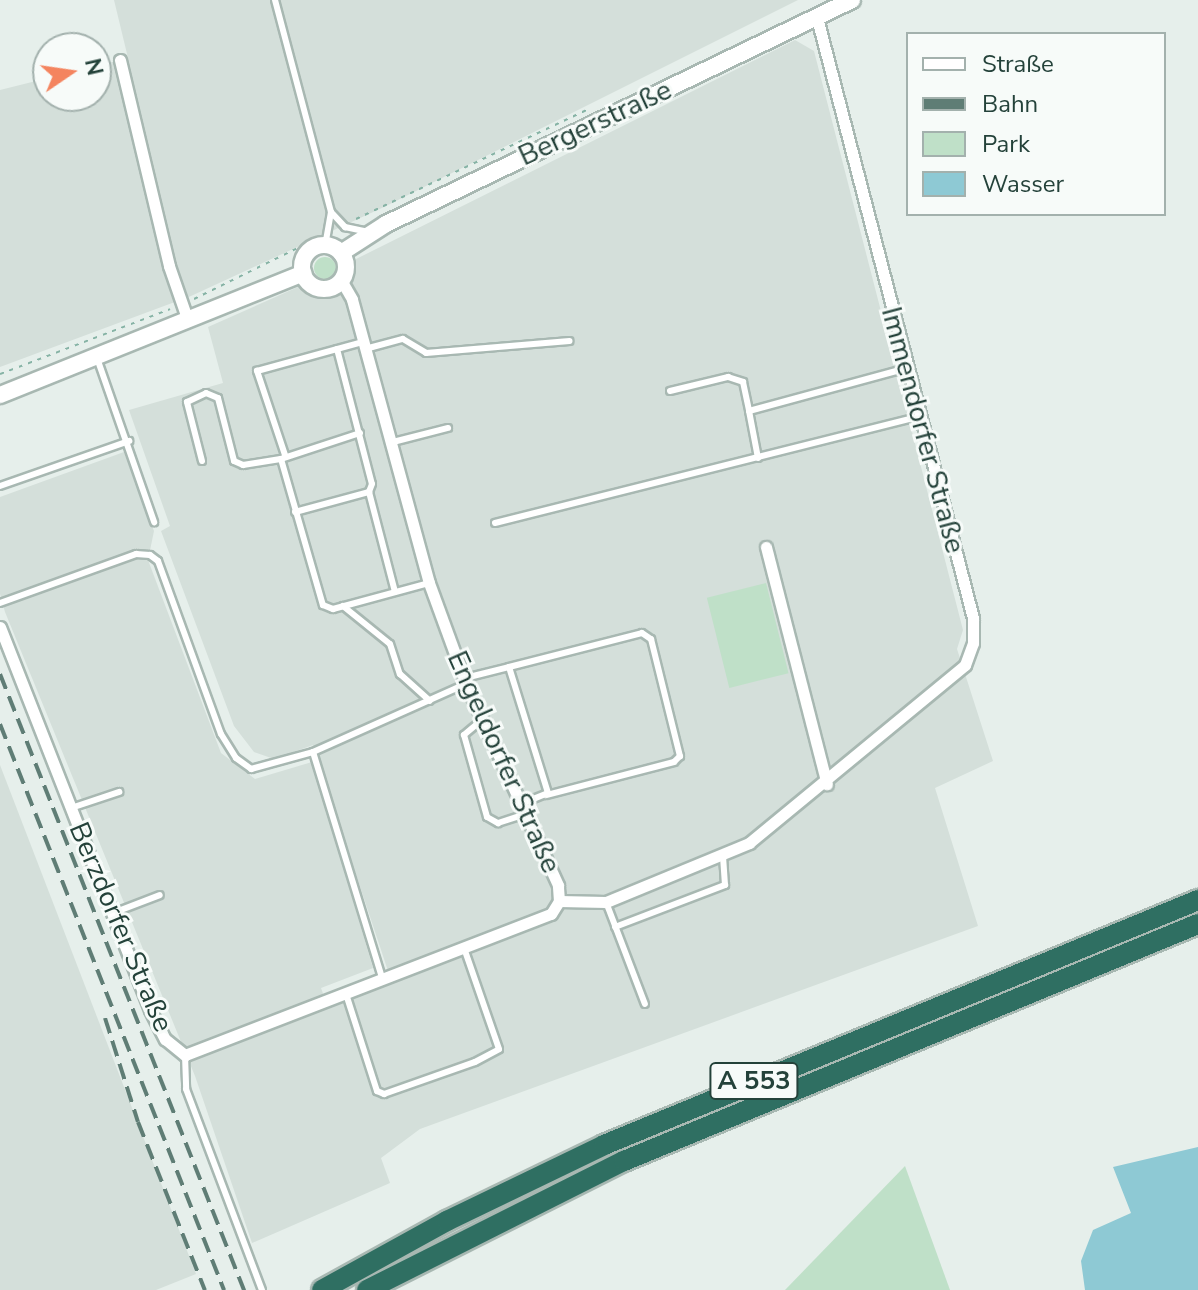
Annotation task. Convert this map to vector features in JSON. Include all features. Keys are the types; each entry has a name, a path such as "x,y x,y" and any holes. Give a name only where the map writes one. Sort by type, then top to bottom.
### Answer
{"highway":[{"name":"A 553","path":"322,1290 447,1221 616,1140 1198,900"},
{"name":"A 553","path":"367,1290 624,1161 1198,924"}],"street":[{"name":"Bergerstraße","path":"341,253 371,232 852,0"},
{"name":"Immendorfer Straße","path":"559,901 577,906 606,902 723,858 827,784 965,665 973,643 973,618 817,18"},
{"path":"120,60 185,310"},
{"path":"327,238 341,253 346,269 341,280 320,288 303,273 310,250 327,238"},
{"path":"0,395 96,354 185,310 303,273"},
{"name":"Engeldorfer Straße","path":"185,1055 541,921 559,901 558,885 466,681 429,583 352,299 341,280"},
{"path":"766,547 827,784"},
{"name":"Berzdorfer Straße","path":"0,627 165,1039 185,1055"}],"lane":[{"path":"275,0 331,212 327,238"},
{"path":"331,212 344,225 371,232"},
{"path":"429,583 343,606 323,605 257,371 337,349 403,339 426,353 570,341"},
{"path":"337,349 360,433 372,484 369,492 395,592"},
{"path":"96,354 129,441 154,522"},
{"path":"749,411 907,368"},
{"path":"670,391 728,377 743,382 758,458"},
{"path":"202,461 187,402 206,393 218,398 234,461 283,457 360,433"},
{"path":"495,523 920,416"},
{"path":"389,443 448,428"},
{"path":"0,486 129,441"},
{"path":"295,512 369,492"},
{"path":"0,603 136,554 150,555 158,561 221,734 236,758 251,769 313,752 430,701 466,681 642,633 651,639 680,756 674,762 546,795 498,823 487,817 464,735 483,719"},
{"path":"343,606 390,644 400,674 430,701"},
{"path":"509,667 546,795"},
{"path":"313,752 383,981"},
{"path":"71,808 119,792"},
{"path":"615,927 725,885 723,858"},
{"path":"113,913 160,895"},
{"path":"606,902 645,1004"},
{"path":"346,994 377,1091 384,1094 475,1062 499,1049 465,951"},
{"name":"Berzdorfer Straße","path":"185,1055 186,1089 262,1290"}],"path":[{"path":"344,225 590,109"},
{"path":"0,374 185,310 327,238"}],"shaded area":[{"path":"114,0 798,0 384,207 191,296 0,367 0,90 32,82 32,112 112,112 112,62 128,58"},
{"path":"795,40 814,51 963,630 957,649 993,761 935,788 978,926 420,1129 381,1158 390,1183 252,1243 195,1076 5,612 0,594 0,497 124,452 154,531 148,560 221,753 255,779 312,762 373,968 321,988 328,1007 392,983 313,745 274,759 254,752 234,726 161,531 170,526 129,410 223,383 208,327 316,279"},
{"path":"0,765 196,1274 156,1290 0,1290"}],"green space":[{"path":"325,257 333,260 336,268 333,276 325,279 317,276 314,268 317,260"},
{"path":"766,583 788,673 729,688 707,598"},
{"path":"905,1166 950,1290 785,1290"}],"water":[{"path":"1198,1147 1198,1290 1085,1290 1081,1261 1093,1230 1131,1213 1113,1167"}],"railway":[{"path":"0,674 244,1290"},
{"path":"0,724 224,1290"},
{"path":"105,1018 138,1122 205,1290"}]}
